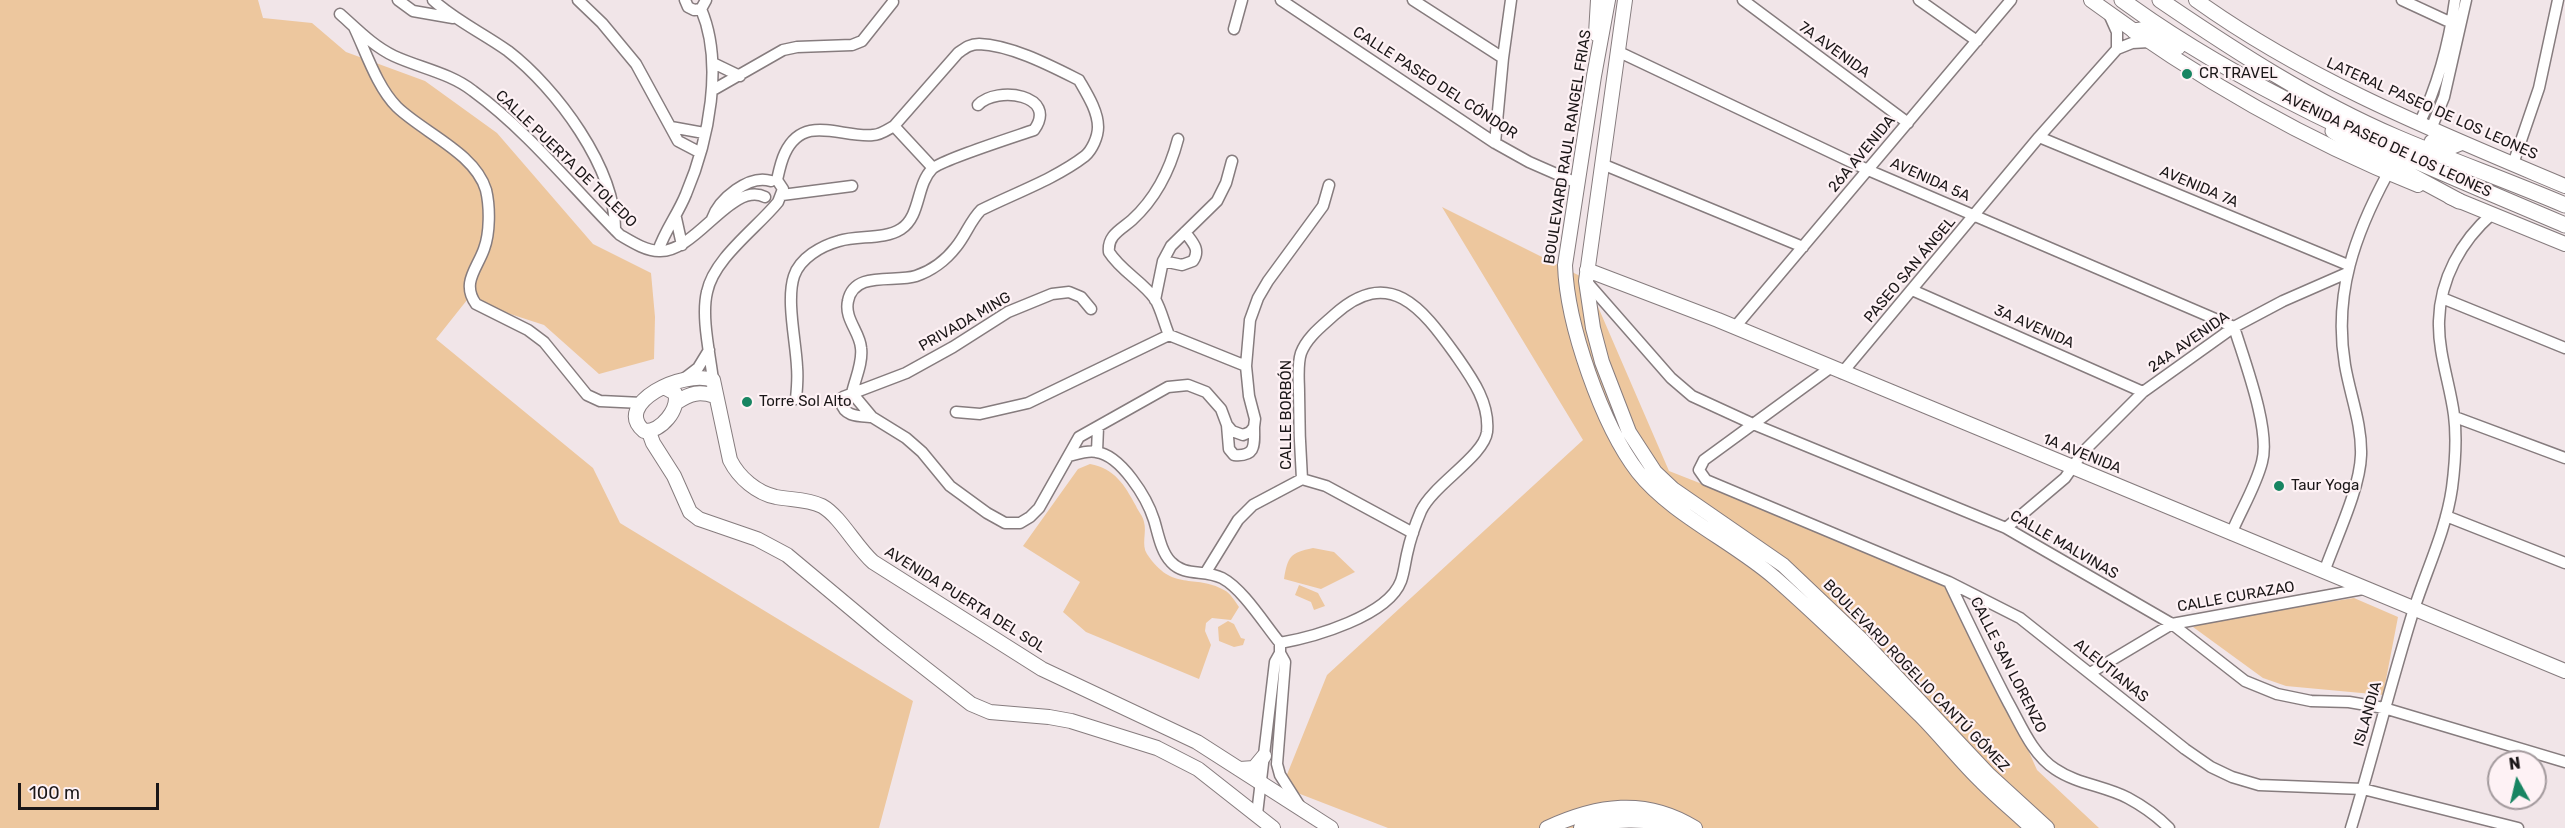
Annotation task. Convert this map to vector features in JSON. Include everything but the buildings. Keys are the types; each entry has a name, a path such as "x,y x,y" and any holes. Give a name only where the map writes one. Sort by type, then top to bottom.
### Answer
{"main road":[{"name":"AVENIDA PASEO DE LOS LEONES","path":"2122,0 2205,56 2321,117 2391,150 2565,225"},
{"name":"AVENIDA PASEO DE LOS LEONES","path":"2160,0 2176,6 2267,70 2347,113 2396,136 2565,204"},
{"path":"2134,31 2145,32 2194,55 2205,56"},
{"path":"2347,113 2369,118 2440,145 2450,147 2460,143"},
{"path":"2321,117 2334,132 2353,144 2459,201"}],"street":[{"path":"398,0 413,11 453,18"},
{"path":"433,0 453,18 506,50 553,93 581,133 609,193 615,214 615,230"},
{"path":"578,0 602,23 636,64 678,141 699,152"},
{"path":"685,0 691,9 703,4 713,63 713,90 688,191 676,218 665,230 658,251 670,250 682,245 712,219 746,195 756,194 765,197"},
{"path":"1234,29 1242,0"},
{"name":"CALLE PASEO DEL CÓNDOR","path":"1281,0 1495,142 1528,162 1577,183"},
{"path":"1413,0 1503,58"},
{"path":"1495,142 1511,0"},
{"path":"1598,0 1596,29 1598,56"},
{"name":"BOULEVARD RAUL RANGEL FRIAS","path":"1578,335 1568,294 1565,265 1608,0"},
{"name":"BOULEVARD ROGELIO CANTÚ GÓMEZ","path":"1625,0 1586,275 1593,328 1602,362 1629,432 1655,472 1673,489 1783,565 1861,639 1989,775 2047,828"},
{"name":"7A AVENIDA","path":"1743,0 1908,123"},
{"path":"1920,0 1977,41"},
{"name":"26A AVENIDA","path":"1735,327 2012,0"},
{"path":"2091,0 2150,42 2299,130 2388,173 2565,244"},
{"name":"LATERAL PASEO DE LOS LEONES","path":"2196,0 2231,25 2292,62 2353,95 2460,143 2565,186"},
{"path":"2402,0 2457,26"},
{"path":"2455,0 2457,26"},
{"path":"2425,127 2444,97 2457,26 2466,0"},
{"path":"2513,164 2539,87 2558,0"},
{"path":"713,90 783,50 797,46 852,45 862,41 893,2"},
{"path":"2109,13 2117,32 2117,49 2132,43 2150,42"},
{"name":"CALLE PUERTA DE TOLEDO","path":"340,14 373,43 391,55 444,74 472,90 524,134 615,230 636,244 658,251"},
{"path":"354,27 390,98 406,115 465,159 478,173 486,191 488,231 484,249 470,282 470,290 476,304 528,330 544,342 587,395 600,401 642,403"},
{"path":"765,216 768,184 774,180 784,154 793,140 809,130 823,129 873,135 894,126 958,53 968,46 978,44 1020,54 1079,80 1096,116 1098,128 1095,143 1086,155 1057,173 981,210 972,218 957,247 936,267 914,277 877,279 856,287 847,302 848,313 861,348 861,358 852,393"},
{"name":"PASEO SAN ÁNGEL","path":"1701,475 1698,470 1704,460 1753,424 1836,371 1912,290 2039,137 2117,49"},
{"name":"AVENIDA 5A","path":"1617,51 1868,170 2234,327"},
{"path":"713,63 740,76"},
{"path":"796,399 798,370 792,296 794,276 803,261 820,248 840,240 889,234 900,230 909,221 920,190 933,168 1034,130 1041,120 1038,106 1030,99 1013,95 991,95 978,105"},
{"path":"894,126 933,168"},
{"path":"670,127 704,133"},
{"name":"AVENIDA 7A","path":"2039,137 2347,269"},
{"path":"1178,140 1172,165 1151,200 1132,220 1118,230 1108,246 1115,261 1155,300 1169,334 1246,366"},
{"path":"1155,300 1163,261 1171,246 1217,201 1226,183 1232,161"},
{"path":"1602,164 1803,247"},
{"path":"2324,572 2358,480 2361,456 2360,428 2345,362 2343,307 2347,269 2369,208 2388,173"},
{"path":"712,219 715,210 746,184 758,179 781,183 782,195 852,186"},
{"path":"852,393 872,417 906,438 922,452 950,486 1005,523 1020,523 1030,518 1039,508 1079,437 1129,411 1153,394 1168,387 1188,385 1206,392 1221,409 1227,425 1229,449 1234,455 1245,456 1254,446 1254,426 1246,366 1250,320 1258,298 1318,215 1329,185"},
{"path":"599,214 609,193"},
{"name":"AVENIDA PUERTA DEL SOL","path":"782,195 722,263 709,283 706,312 715,396 730,460 735,470 753,486 777,497 807,500 824,507 836,518 859,550 873,562 1042,669 1197,742 1304,813 1331,828"},
{"name":"ISLANDIA","path":"2351,828 2414,609 2446,516 2452,487 2455,417 2441,340 2439,321 2442,298 2455,259 2467,240 2492,214"},
{"path":"676,218 682,245"},
{"path":"1163,261 1182,266 1193,261 1197,252 1195,245 1185,232"},
{"name":"24A AVENIDA","path":"2006,528 2058,484 2083,452 2143,392 2234,327 2347,269"},
{"name":"1A AVENIDA","path":"1586,275 1735,327 1836,371 2565,671"},
{"name":"CALLE MALVINAS","path":"1586,275 1671,378 1692,396 1753,424 2006,528 2172,624 2245,681 2277,694 2311,701 2349,702 2384,708 2565,762"},
{"name":"3A AVENIDA","path":"1912,290 2143,392"},
{"name":"PRIVADA MING","path":"852,393 906,373 953,347 1008,312 1053,294 1069,292 1081,297 1091,309"},
{"name":"CALLE BORBÓN","path":"1206,573 1238,520 1253,505 1302,479 1299,439 1299,364 1302,351 1310,338 1349,302 1366,294 1384,293 1409,301 1430,320 1473,379 1487,420 1487,434 1479,449 1442,484 1422,509 1413,533 1401,581 1392,598 1349,622 1280,648"},
{"path":"2442,298 2565,348"},
{"path":"2231,534 2262,462 2265,446 2263,428 2234,327"},
{"path":"956,412 980,414 1028,404 1169,334"},
{"name":"BOULEVARD ROGELIO CANTÚ GÓMEZ","path":"1578,335 1590,374 1619,445 1640,475 1664,497 1774,577 1921,716 1982,782 2032,828"},
{"path":"709,350 698,368 685,378 654,391 642,403 639,410 638,422 641,429 648,432 674,476 690,512 699,519 757,539 787,555 875,629 971,704 990,712 1071,721 1157,748 1198,769 1273,828"},
{"path":"685,378 702,377 713,380"},
{"path":"664,387 668,387 675,393 677,402"},
{"path":"852,393 843,397 841,402 844,411 851,415 872,417"},
{"path":"648,432 660,425 677,402 689,394 715,396"},
{"path":"2455,417 2565,458"},
{"path":"1227,425 1236,434 1243,435 1250,432 1254,426"},
{"path":"1096,452 1098,427"},
{"path":"1069,456 1096,452 1112,458 1124,468 1140,491 1153,516 1168,560 1178,569 1191,573 1206,573 1223,579 1238,592 1280,648 1285,662 1277,764 1286,786 1304,813"},
{"name":"ALEUTIANAS","path":"1701,475 1717,485 2001,606 2020,618 2186,749 2211,767 2232,777 2259,785 2363,789 2518,828"},
{"path":"1302,479 1326,486 1413,533"},
{"path":"2446,516 2565,563"},
{"name":"CALLE SAN LORENZO","path":"1949,582 1984,656 2039,755 2055,769 2073,778 2127,798 2157,817 2169,828"},
{"name":"CALLE CURAZAO","path":"2090,673 2172,624 2363,589"},
{"path":"1257,814 1275,663 1280,648"},
{"path":"1157,748 1167,728"},
{"path":"1240,769 1254,768 1264,756"},
{"path":"1546,828 1578,814 1610,808 1627,808 1664,814 1695,828"},
{"path":"1581,828 1620,821 1645,822 1676,828"}],"shaded area":[{"path":"0,0 258,0 263,18 312,23 346,52 425,81 497,133 593,244 651,273 655,317 654,359 599,374 544,325 467,300 436,339 593,468 620,523 913,701 879,828 0,828"},
{"path":"1442,207 1586,279 1669,471 1954,583 2037,770 2099,828 1388,828 1282,787 1327,675 1583,440"},
{"path":"1090,464 1099,466 1112,474 1127,491 1145,526 1145,550 1157,566 1175,578 1213,585 1224,590 1239,607 1231,620 1212,618 1206,623 1205,631 1211,645 1199,679 1086,632 1063,612 1080,582 1023,546 1078,469"},
{"path":"1313,548 1334,552 1355,572 1321,589 1284,579 1291,557"},
{"path":"1299,585 1318,593 1325,606 1314,610 1311,602 1295,595"},
{"path":"2354,598 2398,617 2383,695 2286,686 2263,678 2193,627 2209,621"},
{"path":"1228,621 1234,624 1241,638 1245,639 1243,645 1234,647 1219,641 1218,627"}],"place":[{"name":"CR TRAVEL","path":"2187,74"},
{"name":"Torre Sol Alto","path":"747,402"},
{"name":"Taur Yoga","path":"2279,486"}]}
